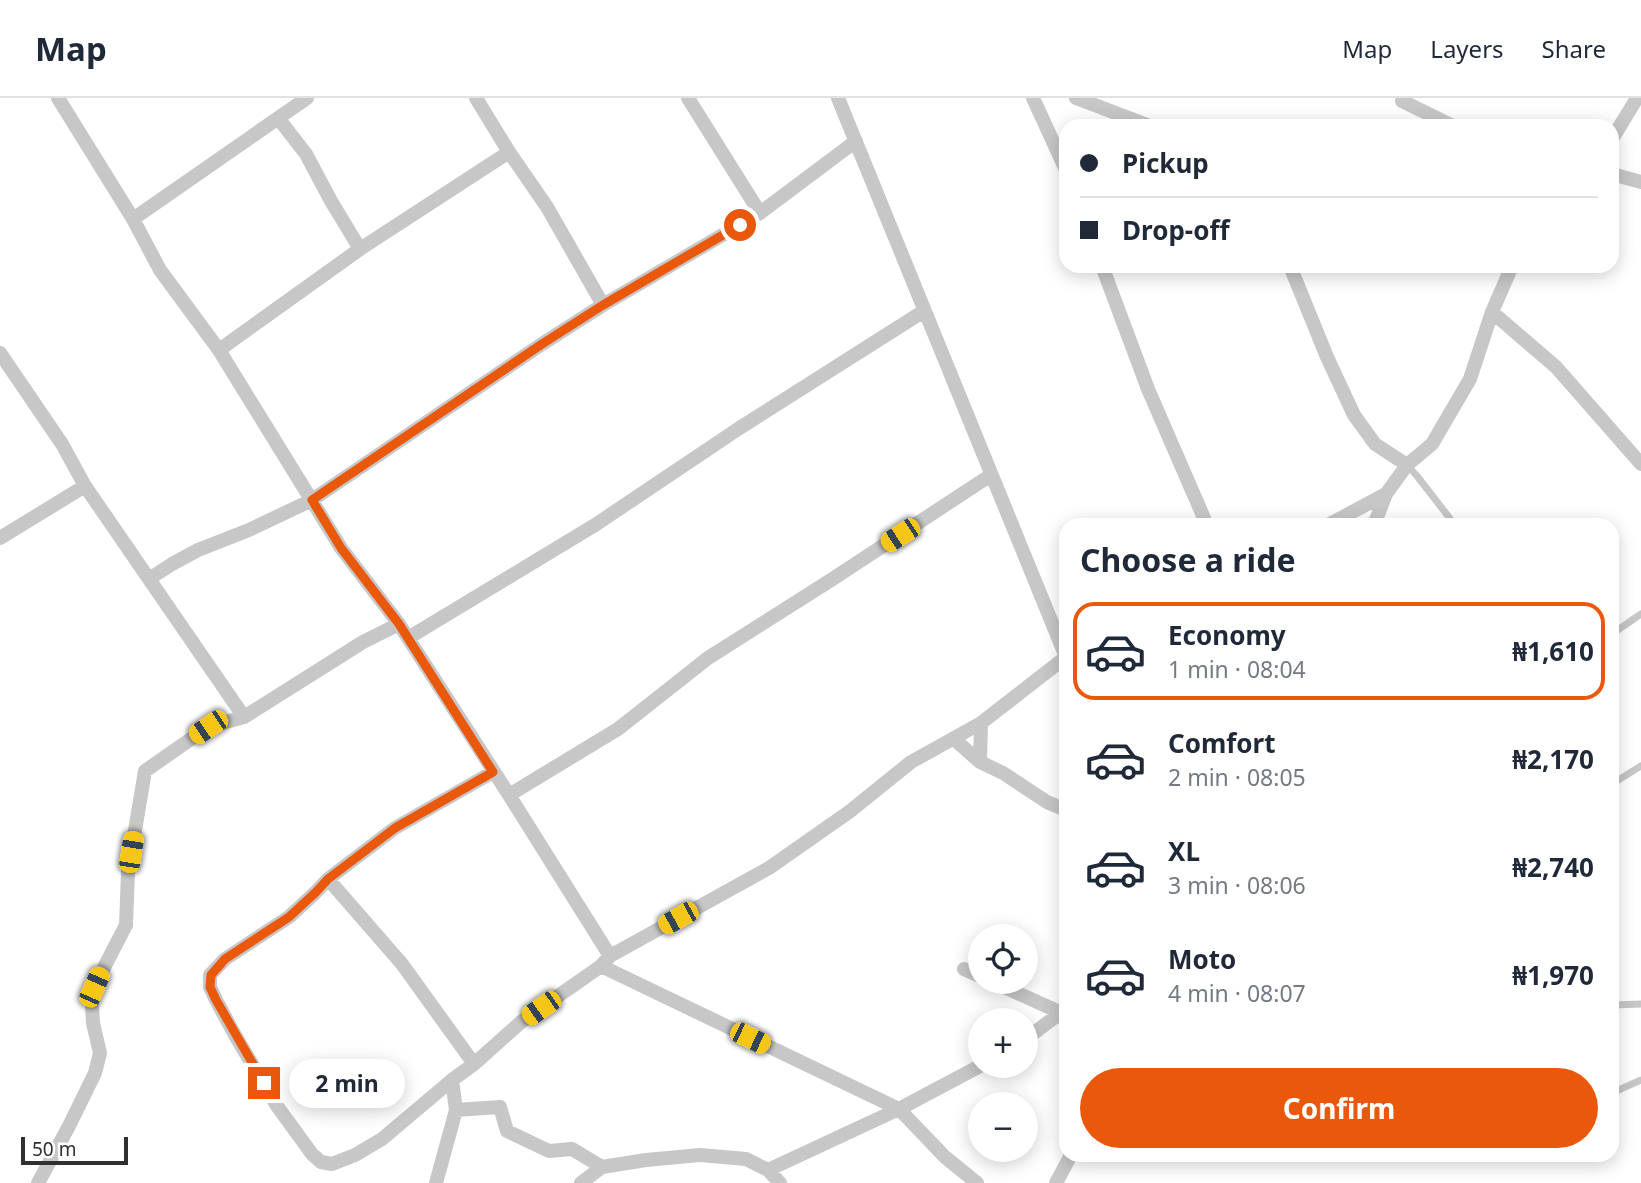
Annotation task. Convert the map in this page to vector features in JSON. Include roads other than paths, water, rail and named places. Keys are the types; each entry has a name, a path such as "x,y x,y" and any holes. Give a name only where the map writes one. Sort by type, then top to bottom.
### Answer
{"street":[{"path":"58,98 133,219 160,270 219,350 341,548 399,624 509,794 605,961 899,1109 945,1157 977,1183"},
{"path":"133,219 307,98"},
{"path":"476,98 547,207 603,305"},
{"path":"688,98 760,213"},
{"path":"838,98 1059,640"},
{"path":"1033,98 1059,155"},
{"path":"1076,98 1132,119"},
{"path":"1619,128 1637,98"},
{"path":"1402,101 1439,119"},
{"path":"278,118 306,154 360,249"},
{"path":"149,579 198,550 312,500 542,344 760,213 856,141"},
{"path":"219,350 360,249 509,152"},
{"path":"1619,176 1641,181"},
{"path":"1105,273 1148,389 1205,518"},
{"path":"1293,273 1354,415 1375,444 1407,465"},
{"path":"1377,518 1386,494 1407,465 1432,444 1470,379 1492,312 1509,273"},
{"path":"408,638 595,525 738,429 924,311"},
{"path":"1492,312 1556,367 1641,464"},
{"path":"0,354 62,444 85,486 244,717"},
{"path":"509,794 618,729 708,658 991,475"},
{"path":"0,538 85,486"},
{"path":"1341,518 1386,494"},
{"path":"38,1183 95,1073 100,1053 93,1023 94,987 126,925 128,872 145,771 208,727 244,717 363,642 399,624"},
{"path":"493,772 395,828 328,879 289,917 225,959 211,975 210,987 236,1037 277,1106 321,1163 332,1164 355,1155 382,1139 521,1022 605,961 769,868 849,812 911,762 981,723 1059,662"},
{"path":"980,762 981,723"},
{"path":"954,739 980,762 1059,807"},
{"path":"328,879 402,964 474,1064"},
{"path":"964,969 968,971"},
{"path":"1020,994 1059,1012"},
{"path":"1038,1030 1059,1016"},
{"path":"768,1170 899,1109 968,1072"},
{"path":"436,1183 456,1110 452,1080"},
{"path":"456,1110 500,1107 507,1131 549,1151 572,1149 602,1167"},
{"path":"581,1183 602,1167 700,1155 746,1159 768,1170 780,1183"},
{"path":"1056,1183 1067,1162"}],"lane":[{"path":"1407,465 1450,518"},
{"path":"1619,629 1641,614"},
{"path":"1619,780 1641,766"},
{"path":"1619,1005 1641,1004"},
{"path":"1619,1090 1641,1080"}]}
